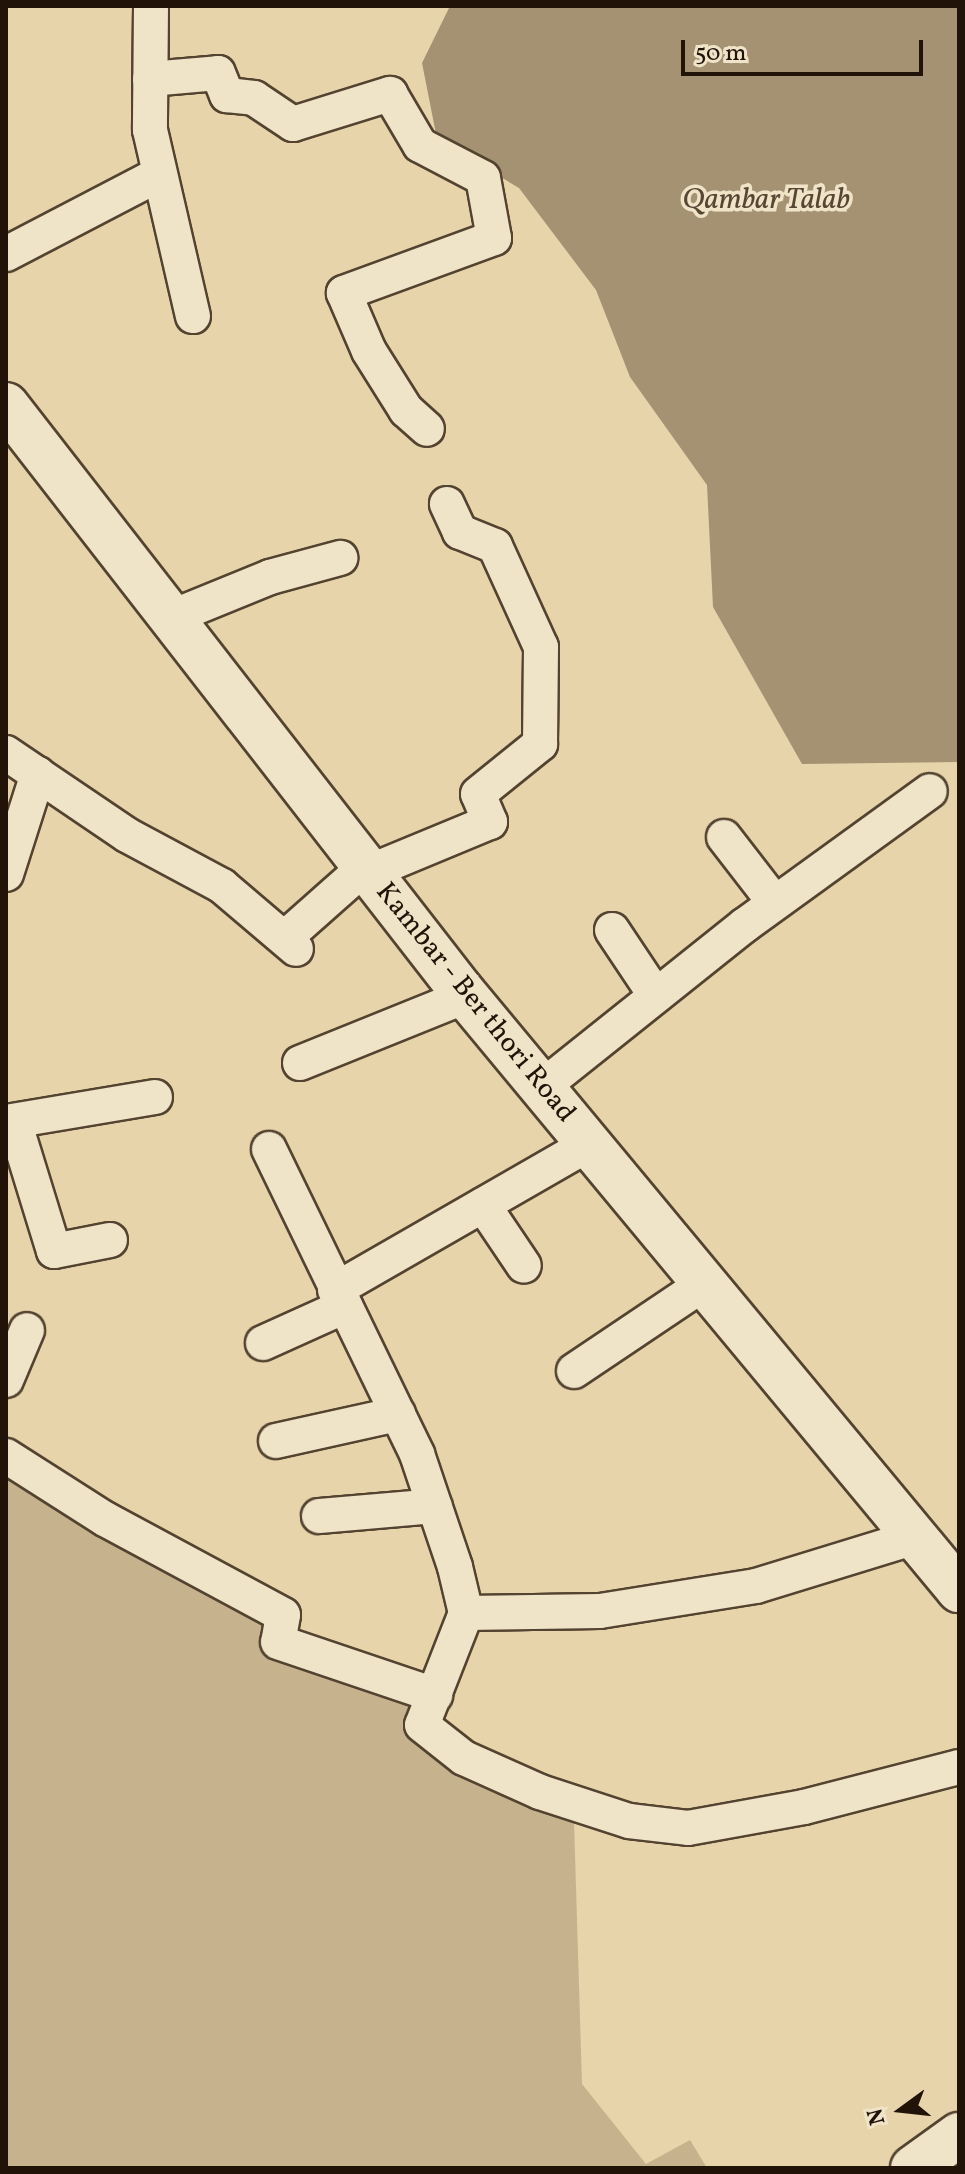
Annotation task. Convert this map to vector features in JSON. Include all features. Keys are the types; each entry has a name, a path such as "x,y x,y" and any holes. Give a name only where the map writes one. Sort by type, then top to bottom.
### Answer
{"street":[{"path":"151,6 150,79 158,175 193,316"},
{"path":"150,79 218,73 227,95 254,98 293,124 390,94 420,145 483,178 494,238 344,293 369,351 406,410 427,429"},
{"path":"6,254 158,175"},
{"name":"Kambar - Ber thori Road","path":"6,405 466,996 959,1590"},
{"path":"6,753 127,835 222,886 290,944 367,870 490,822 478,794 540,744 541,647 495,546 460,532 447,504"},
{"path":"172,617 270,577 340,558"},
{"path":"6,874 38,774"},
{"path":"542,1087 775,903 930,791"},
{"path":"724,837 775,903"},
{"path":"612,930 656,996"},
{"path":"300,1063 466,996"},
{"path":"110,1240 54,1251 10,1122 155,1097"},
{"path":"263,1343 340,1298 483,1205 589,1144"},
{"path":"269,1149 398,1414 435,1506 466,1613 422,1725 464,1758 629,1821 688,1828 804,1807 959,1767"},
{"path":"483,1205 524,1266"},
{"path":"574,1371 705,1283"},
{"path":"6,1380 27,1330"},
{"path":"276,1441 398,1414"},
{"path":"6,1456 105,1519 283,1615 278,1642 435,1695"},
{"path":"319,1516 435,1506"},
{"path":"466,1613 600,1611 756,1586 915,1537"},
{"path":"913,2168 959,2135"}],"shaded area":[{"path":"6,1473 418,1702 411,1732 492,1790 574,1821 582,2084 646,2164 690,2140 707,2168 6,2168"}],"water":[{"name":"Qambar Talab","path":"450,6 959,6 959,762 802,764 713,607 707,485 630,377 596,290 519,188 437,139 422,63"}]}
